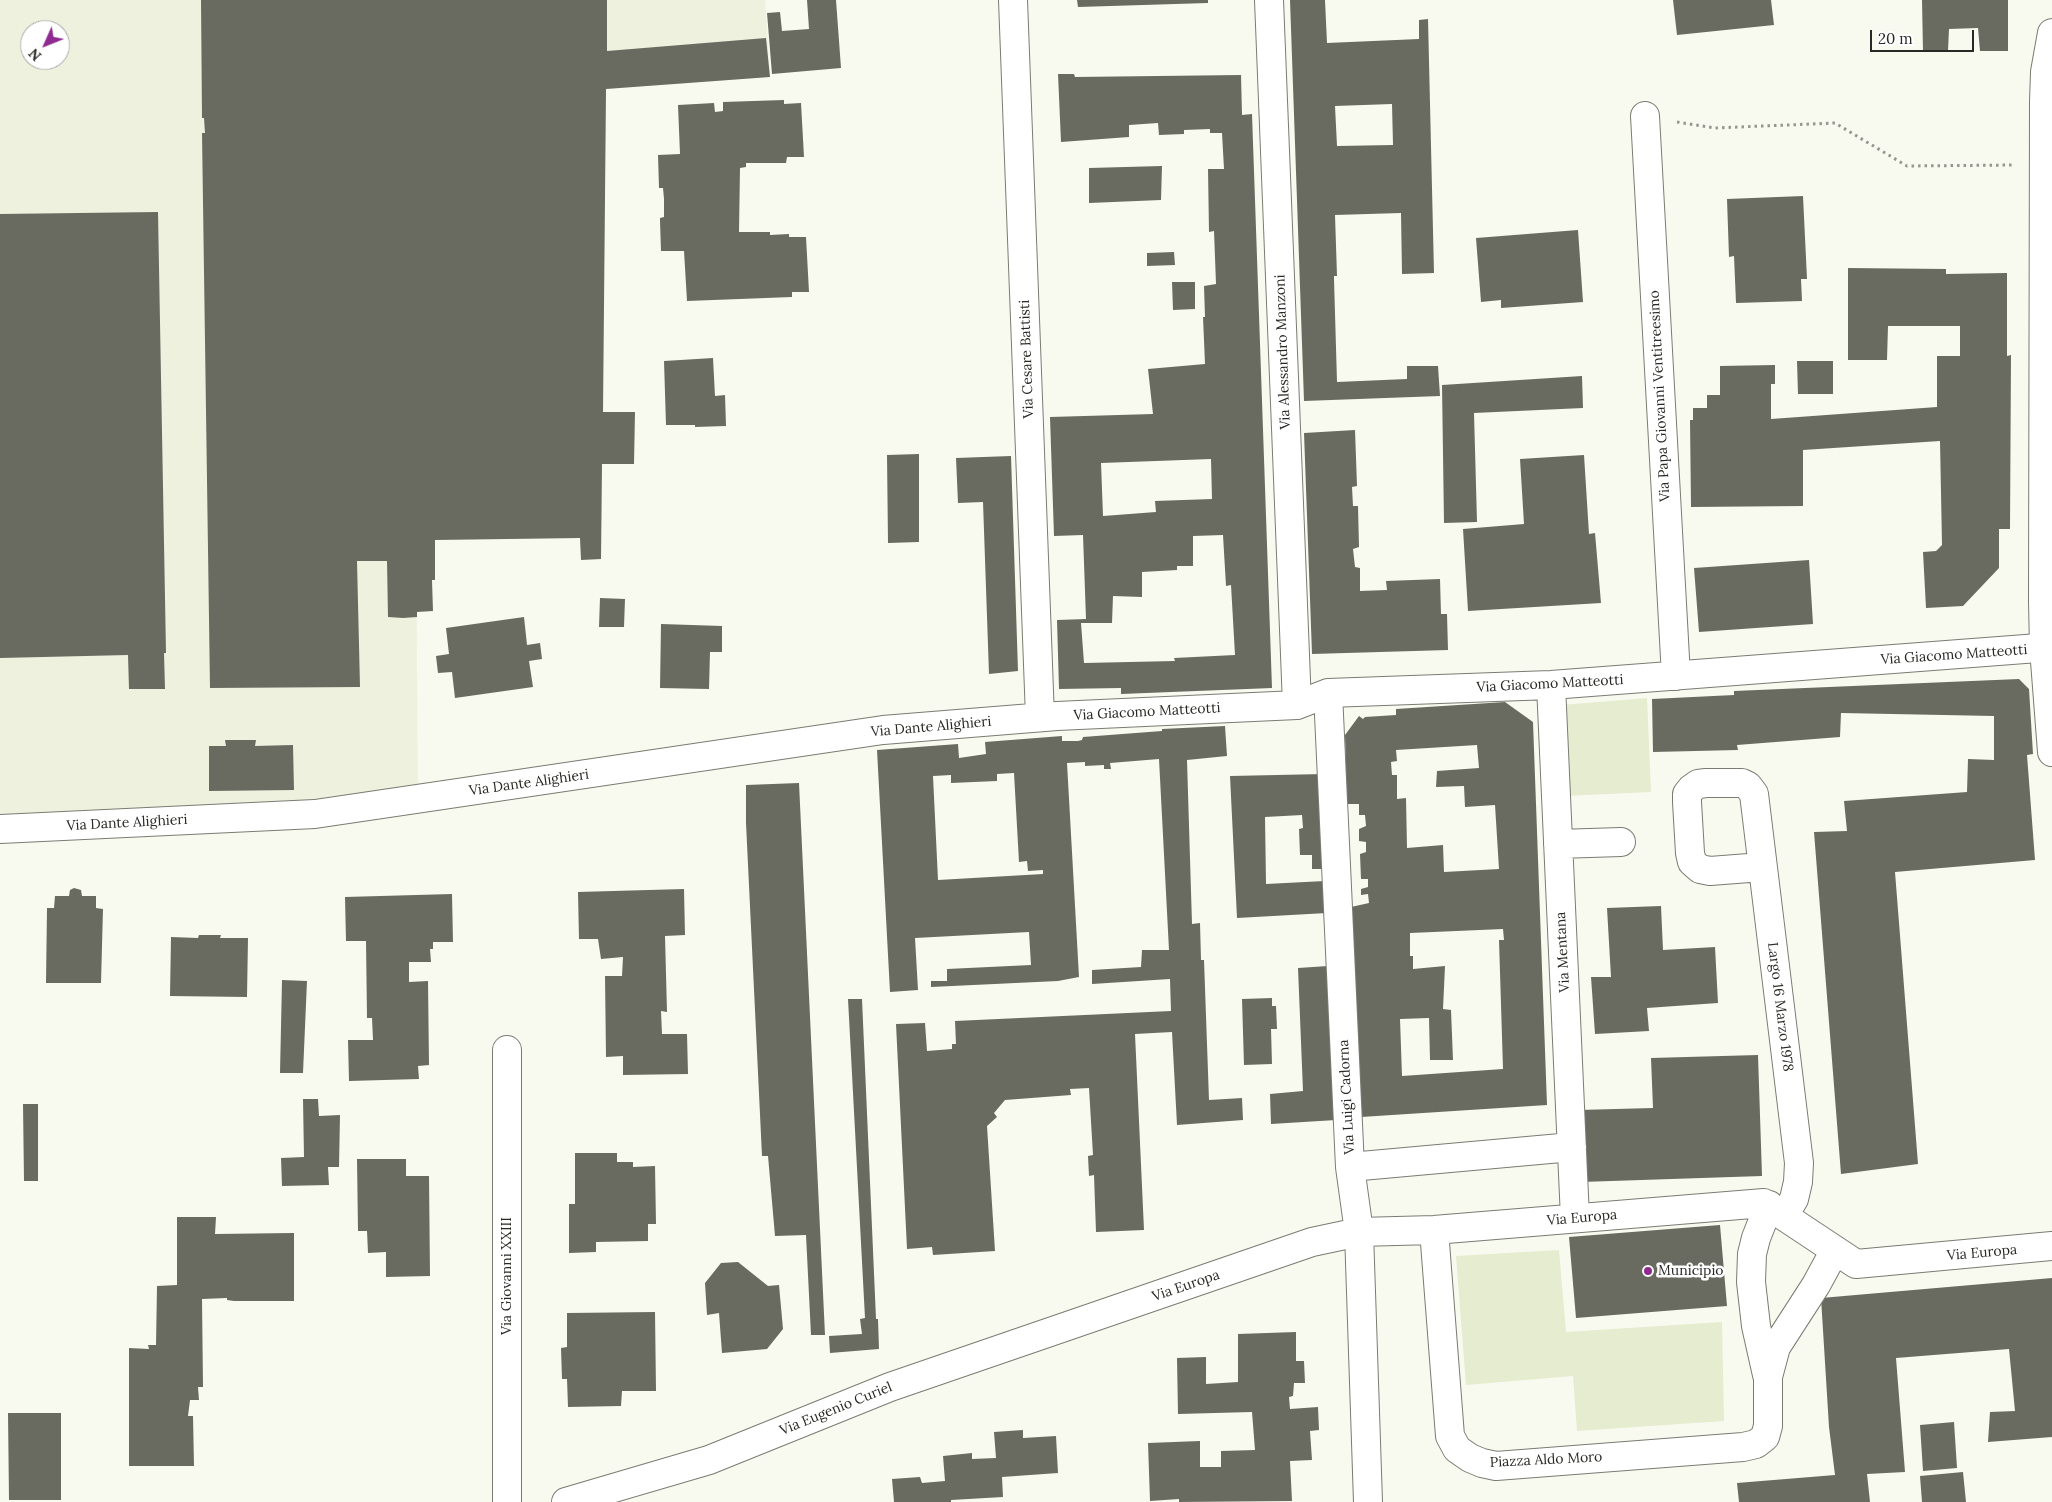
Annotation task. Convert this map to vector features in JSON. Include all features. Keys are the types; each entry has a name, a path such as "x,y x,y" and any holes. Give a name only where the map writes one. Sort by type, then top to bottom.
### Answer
{"street":[{"name":"Via Cesare Battisti","path":"1013,0 1049,717"},
{"name":"Via Alessandro Manzoni","path":"1269,0 1297,705"},
{"path":"2052,33 2044,72 2048,647 2052,752"},
{"name":"Via Papa Giovanni Ventitreesimo","path":"1645,116 1676,676"},
{"name":"Via Giacomo Matteotti","path":"1049,717 1297,705 1328,693 1550,685 2048,647"},
{"name":"Via Mentana","path":"1550,685 1575,1218"},
{"name":"Via Luigi Cadorna","path":"1328,693 1350,1167 1359,1232 1368,1502"},
{"name":"Via Dante Alighieri","path":"0,829 315,814 883,730 1049,717"},
{"name":"Largo 16 Marzo 1978","path":"1762,867 1710,871 1700,869 1692,862 1687,802 1687,794 1691,789 1698,784 1706,783 1742,783 1748,786 1754,794 1799,1163 1798,1182 1794,1199 1777,1211 1754,1246 1751,1282 1756,1326 1768,1377"},
{"path":"1558,844 1621,842"},
{"name":"Via Giovanni XXIII","path":"507,1050 508,1502"},
{"path":"1350,1167 1572,1146"},
{"name":"Via Europa","path":"1106,1313 1312,1242 1359,1232 1434,1230 1764,1203 1856,1264 2052,1246"},
{"name":"Piazza Aldo Moro","path":"1434,1230 1450,1436 1457,1449 1482,1463 1506,1465 1743,1448 1756,1444 1765,1437 1768,1426 1768,1377"},
{"path":"1768,1377 1776,1347 1816,1285 1835,1250"},
{"name":"Via Eugenio Curiel","path":"566,1502 709,1460 890,1388 1106,1313"}],"path":[{"path":"1645,116 1715,128 1835,123 1907,166 2044,164"}],"shaded area":[{"path":"0,0 765,0 770,77 606,89 601,559 581,560 580,538 416,540 418,793 0,822"},
{"path":"1647,698 1651,792 1565,796 1561,705"},
{"path":"1559,1250 1566,1332 1722,1322 1724,1421 1577,1431 1573,1376 1466,1385 1456,1256"}],"building":[{"path":"201,0 607,0 607,51 766,38 770,77 606,89 603,412 635,412 634,464 602,464 601,559 581,560 580,538 435,540 435,580 432,580 433,611 417,612 417,617 403,618 388,617 387,561 357,561 360,687 210,688 202,133 205,133 204,118 202,118"},
{"path":"807,0 836,0 841,68 772,74 767,13 780,12 782,31 809,29"},
{"path":"1077,0 1208,0 1208,3 1078,7"},
{"path":"1290,0 1325,0 1327,43 1419,39 1419,20 1428,19 1434,273 1402,274 1401,213 1335,215 1337,276 1334,276 1334,279 1337,382 1407,379 1407,366 1438,366 1440,396 1304,401","holes":["1392,104 1393,145 1337,146 1335,106"]},
{"path":"1673,0 1771,0 1774,25 1677,35"},
{"path":"1922,0 2008,0 2008,51 1980,51 1978,28 1949,29 1948,51 1923,52"},
{"path":"1058,74 1074,74 1075,77 1241,75 1242,115 1252,114 1272,688 1121,694 1121,688 1059,689 1057,620 1086,619 1083,535 1054,536 1050,417 1153,414 1148,369 1205,364 1204,286 1216,284 1214,231 1209,232 1208,169 1224,169 1222,133 1210,133 1210,129 1184,130 1184,134 1159,135 1158,123 1129,125 1129,137 1061,142","holes":["1211,459 1212,499 1155,501 1156,512 1103,516 1101,463","1223,535 1226,586 1231,585 1235,655 1174,658 1175,661 1084,663 1081,623 1112,623 1113,596 1142,597 1142,572 1177,570 1177,566 1193,566 1193,536"]},
{"path":"784,100 784,104 801,103 804,157 787,157 786,163 746,163 746,167 740,168 739,232 770,232 770,235 789,234 789,237 806,237 809,292 792,292 792,297 687,301 684,251 661,251 660,218 664,217 664,199 663,188 659,188 658,155 680,154 678,105 714,103 715,112 723,111 723,102"},
{"path":"1162,166 1161,200 1089,203 1089,168"},
{"path":"1803,196 1807,279 1801,279 1802,301 1736,303 1734,256 1729,257 1727,199"},
{"path":"158,212 166,653 164,653 165,689 129,689 128,655 0,658 0,214"},
{"path":"1578,230 1583,302 1501,308 1501,300 1481,302 1476,238"},
{"path":"1174,252 1175,265 1147,266 1147,253"},
{"path":"1848,268 1946,269 1946,274 2007,273 2007,356 2011,355 2010,529 1999,529 1999,568 1963,606 1926,608 1923,552 1936,551 1942,545 1940,441 1803,450 1803,506 1691,507 1690,420 1693,420 1693,408 1707,408 1707,395 1720,395 1720,366 1775,365 1775,384 1771,384 1771,419 1937,407 1937,356 1960,356 1960,326 1888,326 1887,360 1848,360"},
{"path":"1172,282 1195,282 1195,309 1173,310"},
{"path":"713,358 715,396 725,395 726,426 695,427 695,425 666,425 664,361"},
{"path":"1797,361 1833,361 1833,394 1798,394"},
{"path":"1582,376 1583,408 1474,413 1477,522 1444,523 1442,385"},
{"path":"1355,430 1357,486 1352,487 1353,506 1358,506 1359,547 1353,549 1355,567 1360,568 1360,591 1387,590 1386,581 1440,579 1441,614 1447,614 1448,650 1312,654 1304,433"},
{"path":"919,454 919,542 888,543 887,455"},
{"path":"1584,455 1589,534 1595,533 1601,603 1468,611 1463,529 1524,524 1520,459"},
{"path":"1011,456 1018,671 989,674 983,502 958,503 956,458"},
{"path":"1809,560 1813,624 1699,632 1694,568"},
{"path":"600,598 625,599 624,627 599,627"},
{"path":"524,617 527,645 540,643 542,659 529,661 533,687 455,698 452,672 438,673 436,656 449,654 446,628"},
{"path":"661,624 722,626 722,652 710,652 709,689 660,688"},
{"path":"2019,679 2029,689 2033,754 2027,755 2035,860 1895,872 1918,1164 1841,1174 1814,832 1847,831 1844,801 1967,792 1968,759 1994,760 1994,716 1841,713 1840,737 1737,745 1738,750 1653,752 1652,699 1734,695 1734,691"},
{"path":"1505,702 1533,722 1547,1105 1361,1117 1351,907 1369,903 1368,894 1361,895 1361,889 1368,887 1368,879 1361,879 1360,854 1366,852 1366,842 1359,841 1359,829 1366,826 1365,815 1359,815 1359,804 1347,804 1345,735 1359,716 1363,719 1365,717 1396,715 1396,709","holes":["1477,745 1479,768 1437,771 1436,787 1464,786 1465,807 1495,805 1499,869 1444,872 1443,845 1407,848 1406,798 1397,799 1397,775 1392,775 1391,762 1397,761 1396,750","1503,929 1504,940 1499,940 1503,1069 1402,1076 1400,1019 1429,1018 1430,1060 1453,1060 1451,1010 1443,1009 1445,966 1413,969 1413,956 1410,956 1410,933"]},
{"path":"1225,726 1227,756 1187,760 1192,924 1200,923 1201,960 1204,960 1209,1100 1242,1098 1243,1120 1177,1125 1172,1032 1135,1034 1144,1230 1096,1232 1094,1175 1089,1176 1088,1156 1093,1155 1089,1088 1070,1089 1071,1095 1005,1100 994,1113 997,1117 987,1126 995,1251 933,1255 932,1247 907,1249 896,1024 925,1023 927,1051 952,1049 952,1044 956,1044 955,1021 1171,1011 1170,979 1092,984 1092,970 1141,967 1142,950 1169,950 1159,759 1110,763 1111,769 1104,769 1104,765 1085,766 1085,762 1067,763 1079,977 1058,981 931,987 931,981 947,981 947,969 1031,965 1029,932 915,938 918,990 890,992 877,750 958,744 959,758 986,754 985,742 1062,736 1062,741 1078,741 1082,740 1083,737 1162,731 1162,729","holes":["1014,773 1019,862 1027,861 1028,871 1043,870 1043,874 938,880 933,776 951,775 951,783 997,781 997,774"]},
{"path":"225,740 256,740 255,746 293,745 294,790 209,791 209,746 226,746"},
{"path":"1324,774 1325,869 1312,869 1312,855 1300,855 1299,829 1303,828 1302,815 1265,817 1266,884 1325,881 1327,913 1237,918 1230,776"},
{"path":"799,783 825,1335 811,1335 806,1235 775,1236 768,1156 762,1156 746,823 746,785"},
{"path":"74,888 81,890 82,896 96,896 96,908 103,909 101,983 46,983 47,908 54,908 55,896 69,896 70,890"},
{"path":"684,889 685,935 665,936 667,1012 661,1011 662,1034 687,1034 688,1074 623,1075 623,1056 606,1057 605,976 622,976 623,957 601,959 598,939 579,939 578,892"},
{"path":"452,894 453,942 433,942 433,949 430,949 431,962 409,962 409,982 428,981 429,1065 418,1066 419,1079 349,1081 348,1040 373,1040 372,1018 367,1018 366,941 346,941 345,897"},
{"path":"1661,906 1663,950 1715,947 1718,1003 1647,1008 1649,1031 1595,1034 1591,977 1611,977 1607,908"},
{"path":"199,935 221,935 220,938 248,938 247,997 170,996 171,937 198,938"},
{"path":"1328,966 1336,1120 1271,1124 1270,1094 1303,1091 1298,968"},
{"path":"282,980 307,981 303,1073 280,1073"},
{"path":"1272,998 1272,1006 1276,1006 1277,1029 1271,1029 1272,1064 1244,1065 1242,999"},
{"path":"848,999 862,999 876,1319 878,1319 879,1349 830,1353 829,1336 862,1334 860,1319 865,1318"},
{"path":"1758,1055 1762,1176 1581,1182 1579,1110 1653,1108 1651,1058"},
{"path":"303,1099 318,1099 319,1116 340,1115 339,1167 328,1167 329,1185 282,1186 281,1158 304,1157"},
{"path":"23,1104 38,1104 38,1181 24,1181"},
{"path":"575,1153 617,1153 617,1162 633,1162 633,1167 655,1166 656,1224 648,1224 648,1241 596,1242 596,1252 569,1253 569,1204 575,1204"},
{"path":"357,1159 406,1159 406,1176 429,1176 430,1276 386,1277 386,1252 368,1253 367,1231 358,1231"},
{"path":"177,1217 216,1217 215,1234 294,1233 294,1301 234,1301 227,1300 227,1298 202,1299 203,1387 198,1387 199,1400 190,1400 188,1416 193,1416 194,1466 129,1466 129,1348 149,1349 148,1345 156,1345 157,1286 177,1285"},
{"name":"Municipio","path":"1720,1225 1727,1306 1576,1318 1569,1237"},
{"path":"738,1262 768,1286 779,1285 783,1329 767,1349 722,1353 719,1313 707,1315 705,1283 721,1263"},
{"path":"2052,1278 2052,1437 1988,1442 1990,1412 2015,1411 2009,1349 1896,1358 1905,1472 1867,1474 1870,1502 1739,1502 1737,1483 1835,1475 1829,1427 1821,1298"},
{"path":"655,1312 656,1391 622,1391 621,1406 568,1407 567,1379 562,1379 561,1348 567,1347 567,1313"},
{"path":"1296,1332 1296,1361 1304,1361 1305,1383 1294,1383 1293,1396 1289,1397 1290,1409 1318,1407 1319,1430 1310,1431 1312,1460 1290,1461 1292,1501 1179,1502 1179,1499 1150,1501 1148,1443 1200,1441 1200,1467 1221,1467 1221,1451 1255,1450 1252,1412 1178,1414 1177,1358 1206,1357 1206,1384 1238,1382 1238,1334"},
{"path":"8,1413 61,1413 61,1500 9,1500"},
{"path":"1954,1422 1957,1468 1923,1471 1920,1425"},
{"path":"1023,1430 1023,1438 1056,1436 1058,1473 1002,1477 1003,1497 951,1500 951,1502 894,1502 892,1479 920,1477 922,1483 945,1481 943,1456 972,1453 972,1459 996,1458 994,1432"},
{"path":"1963,1472 1966,1502 1922,1502 1920,1476"}],"place":[{"name":"Municipio","path":"1648,1271"}]}
